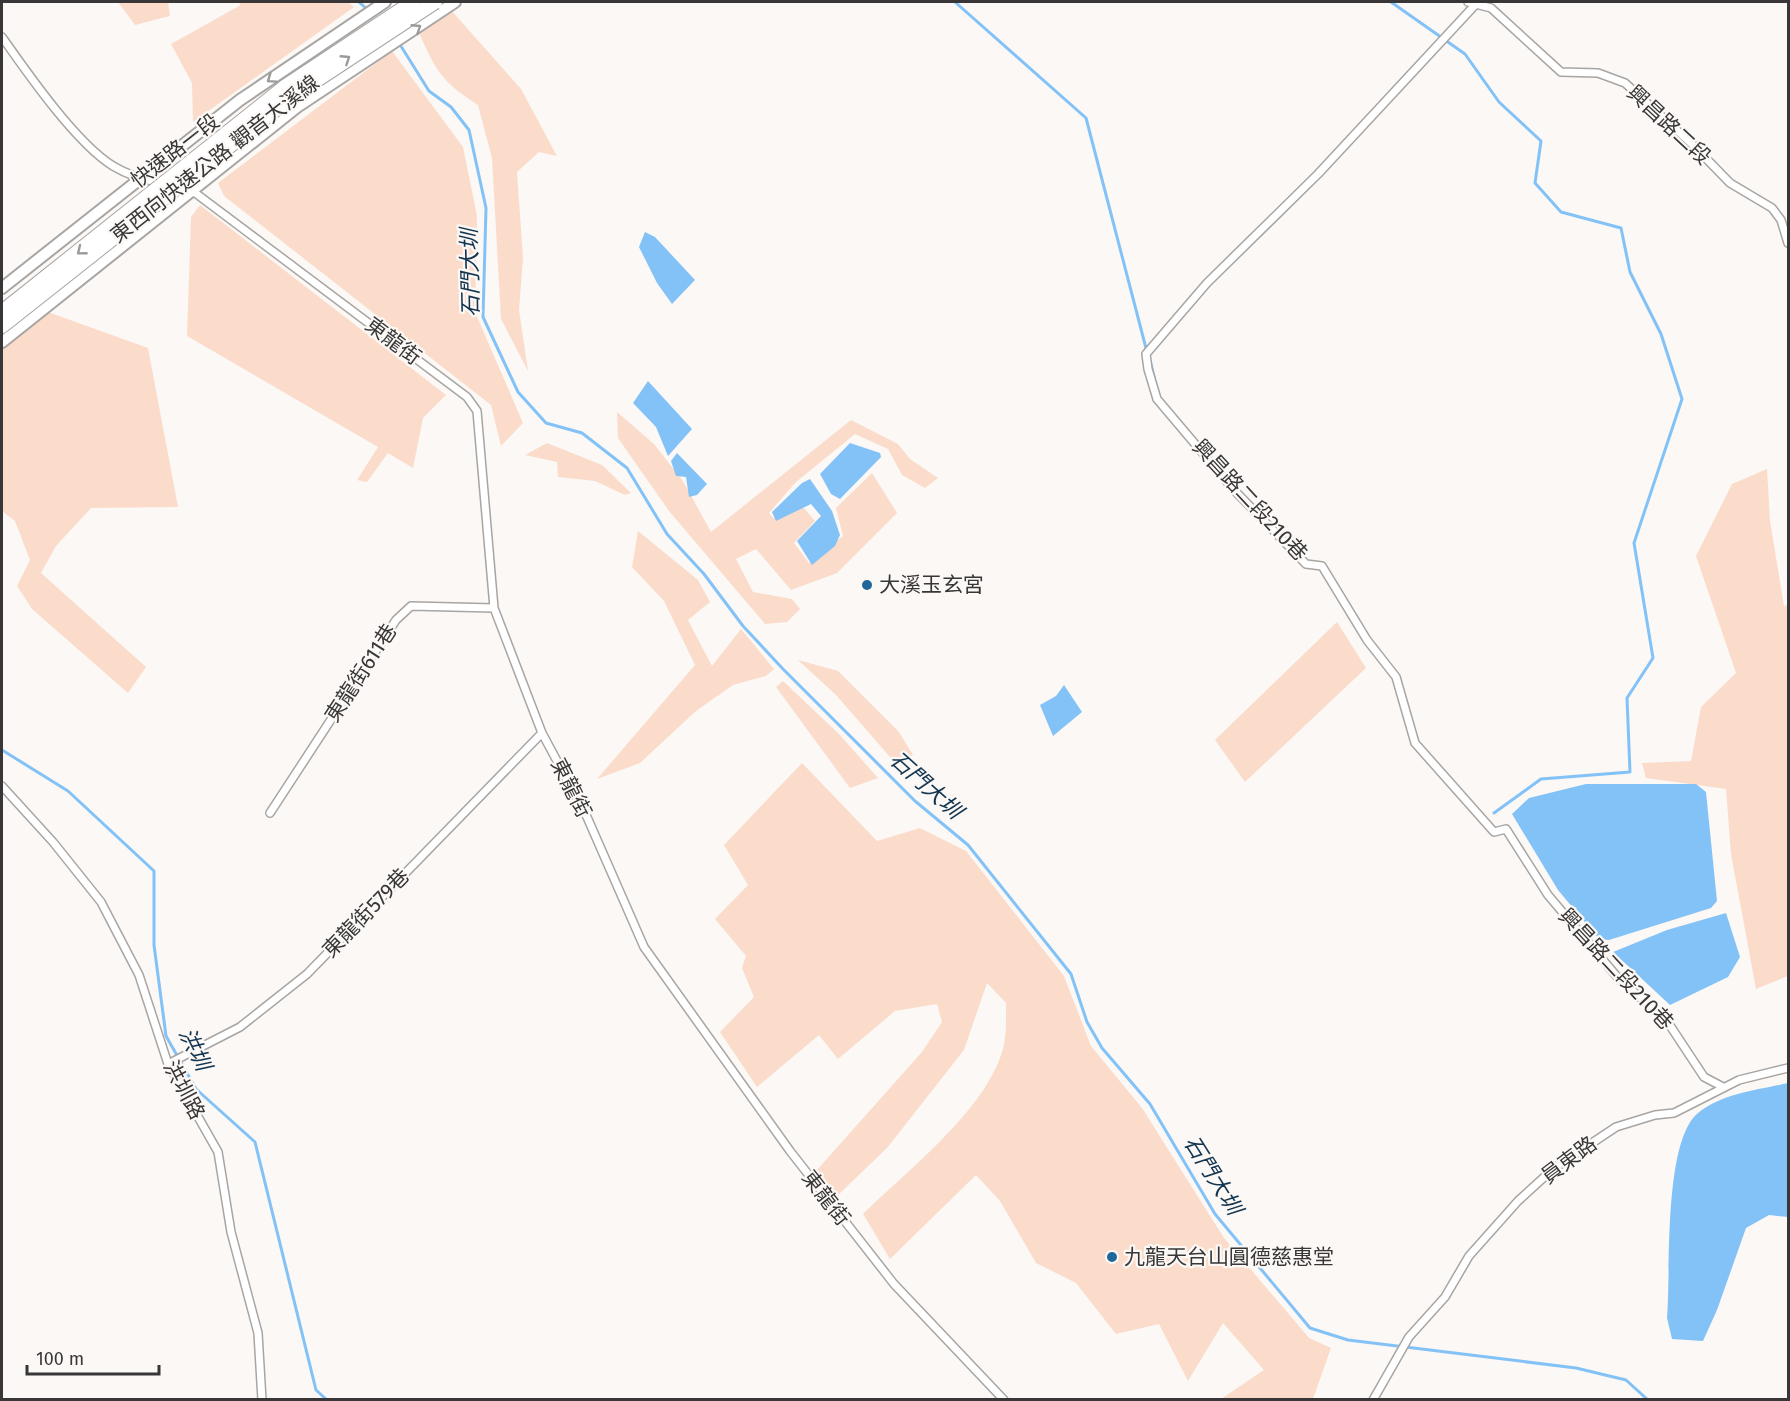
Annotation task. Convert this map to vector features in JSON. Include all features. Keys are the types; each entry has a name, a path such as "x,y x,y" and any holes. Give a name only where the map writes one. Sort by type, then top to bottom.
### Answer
{"highway":[{"name":"東西向快速公路 觀音大溪線","path":"2,312 286,86 413,2"},
{"name":"東西向快速公路 觀音大溪線","path":"2,326 303,89 435,2"}],"main road":[{"name":"快速路一段","path":"2,288 240,100 385,2"},
{"name":"快速路一段","path":"2,342 297,107 454,2"}],"street":[{"name":"興昌路二段","path":"1468,2 1491,8 1561,72 1598,73 1625,83 1694,145 1730,183 1772,208 1781,220 1788,243"},
{"name":"興昌路二段210巷","path":"1476,4 1318,174 1207,283 1148,351 1148,369 1157,399 1234,490 1306,564 1322,566 1367,640 1396,677 1415,743 1494,832 1506,829 1548,895 1619,979 1667,1021 1704,1077 1723,1087"},
{"path":"2,37 33,80 75,130 112,166 140,179 192,189"},
{"name":"東龍街","path":"192,189 467,397 477,411 494,608 542,733 586,817 627,912 651,956 790,1151 894,1284 1004,1400"},
{"name":"東龍街611巷","path":"270,813 396,620 411,606 494,608"},
{"name":"東龍街579巷","path":"168,1064 240,1027 307,974 542,733"},
{"name":"洪圳路","path":"2,786 53,842 101,902 139,975 168,1064 218,1152 231,1232 258,1333 262,1400"},
{"name":"員東路","path":"1373,1400 1409,1337 1445,1298 1469,1256 1488,1233 1553,1169 1616,1127 1655,1115 1674,1113 1739,1080 1788,1068"}],"shaded area":[{"path":"118,2 168,2 170,16 135,25"},
{"path":"241,2 348,2 354,7 193,122 192,83 171,44 239,6"},
{"path":"450,9 521,89 557,156 539,152 517,172 523,258 519,310 528,371 501,319 492,158 478,105 441,75 419,33"},
{"path":"392,51 463,147 477,216 475,312 523,423 501,446 491,405 224,196 218,183"},
{"path":"200,205 446,395 423,418 413,468 388,453 367,482 357,480 378,447 187,336 191,217"},
{"path":"48,312 148,348 178,507 91,508 56,546 41,573 146,667 128,693 32,609 17,586 30,560 15,521 2,511 2,350"},
{"path":"617,412 654,444 683,481 711,532 851,420 898,444 910,459 938,478 925,488 902,475 888,449 855,434 796,482 769,513 773,518 803,507 815,521 794,543 809,563 843,536 836,508 872,473 897,513 837,573 791,590 756,549 736,559 753,592 792,599 800,609 787,622 765,624 669,511 618,438"},
{"path":"547,443 602,465 631,493 625,495 595,481 558,477 557,462 525,455"},
{"path":"1767,469 1770,521 1784,606 1788,605 1788,976 1756,989 1731,854 1726,789 1646,778 1642,763 1691,761 1701,707 1736,673 1696,556 1732,484"},
{"path":"638,531 698,580 710,602 688,620 712,666 741,629 774,669 766,676 733,685 696,711 640,763 597,779 695,665 664,601 632,567"},
{"path":"1337,622 1366,668 1245,782 1215,740"},
{"path":"798,660 838,671 899,732 913,755 897,765 836,695"},
{"path":"783,681 839,734 878,778 850,788 776,687"},
{"path":"802,763 877,841 920,828 966,851 1064,976 1091,1046 1142,1108 1224,1238 1309,1338 1331,1348 1313,1399 1221,1399 1264,1370 1223,1323 1188,1381 1159,1324 1116,1334 1076,1283 1036,1263 1000,1201 976,1175 890,1259 863,1214 940,1142 976,1101 990,1079 1004,1045 1006,1003 987,983 964,1050 887,1148 836,1197 816,1171 922,1052 942,1022 937,1004 895,1011 838,1059 819,1035 757,1087 720,1032 754,997 742,968 746,956 715,919 748,885 724,845"}],"water":[{"path":"645,232 655,237 695,280 672,304 657,283 639,247"},
{"path":"648,381 692,429 668,456 656,427 633,403"},
{"path":"850,443 880,453 881,457 840,499 831,494 820,474"},
{"path":"677,453 707,484 697,495 689,497 686,477 676,476 671,461"},
{"path":"810,479 832,511 840,535 835,546 812,565 797,541 821,516 811,504 776,521 772,512 802,483"},
{"path":"1064,685 1082,712 1053,736 1040,705 1056,696"},
{"path":"1586,784 1696,784 1706,792 1717,901 1711,908 1609,940 1599,939 1558,890 1512,814 1529,798"},
{"path":"1726,913 1740,957 1728,977 1670,1005 1613,952 1667,930"},
{"path":"1788,1083 1788,1217 1769,1215 1746,1228 1717,1310 1703,1341 1672,1339 1667,1318 1671,1209 1679,1151 1687,1128 1698,1113 1718,1101 1741,1093"}],"waterway":[{"name":"石門大圳","path":"359,2 368,10"},
{"path":"955,2 1086,118 1147,352"},
{"path":"1391,2 1465,54 1499,102 1541,141 1535,183 1561,212 1621,228 1630,272 1661,334 1682,399 1634,543 1653,658 1627,698 1630,772 1541,779 1494,813"},
{"name":"石門大圳","path":"399,43 429,91 451,107 469,130 486,208 483,317 518,392 546,423 582,433 627,468 667,534 704,574 743,626 915,801 968,845 1071,974 1087,1022 1102,1048 1150,1104 1215,1214 1310,1328 1348,1340 1576,1368 1626,1380 1648,1400"},
{"path":"1151,364 1155,381"},
{"name":"洪圳","path":"2,750 68,791 154,871 154,945 166,1036 196,1089 255,1142 316,1390 327,1400"}],"place":[{"name":"大溪玉玄宮","path":"867,585"},
{"name":"九龍天台山圓德慈惠堂","path":"1112,1257"}]}
